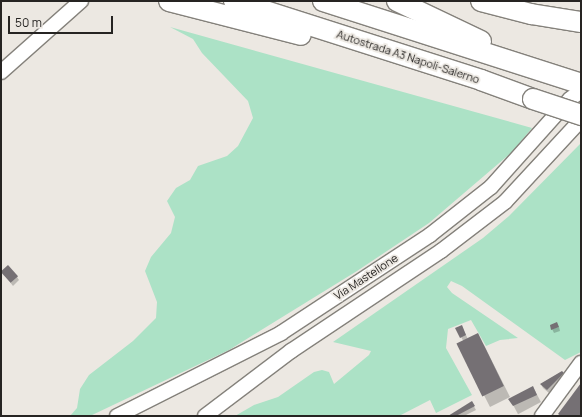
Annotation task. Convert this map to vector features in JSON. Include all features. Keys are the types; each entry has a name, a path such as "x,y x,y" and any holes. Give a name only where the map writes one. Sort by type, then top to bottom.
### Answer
{"highway":[{"path":"169,1 293,34 378,48"},
{"name":"Autostrada A3 Napoli-Salerno","path":"234,1 481,80 581,115"},
{"path":"323,1 581,84"},
{"path":"397,1 550,74"},
{"path":"481,1 531,14 581,22"}],"street":[{"path":"1,72 81,1"},
{"name":"Via Mastellone","path":"117,416 281,333 430,235 491,187 570,99 581,91"},
{"name":"Via Mastellone","path":"206,416 291,350 441,251 505,202 581,120"},
{"path":"281,333 291,338 291,350"},
{"path":"542,416 581,363"}],"green space":[{"path":"170,27 532,128 512,152 429,223 357,271 229,350 90,416 70,416 77,408 80,389 89,375 133,341 156,318 157,302 145,271 151,257 171,233 175,217 167,201 176,188 190,180 198,166 227,156 238,146 253,118 248,101 202,53 193,39"},
{"path":"581,143 581,352 565,360 462,286 451,281 447,287 452,293 518,338 500,340 486,346 471,320 448,329 446,348 472,395 436,413 430,400 399,416 235,416 254,405 278,397 314,372 322,370 329,372 334,384 369,355 371,351 333,342 483,238 509,216"}],"building":[{"path":"8,265 18,276 11,283 1,272"},
{"path":"557,322 559,327 551,330 550,325"},
{"path":"462,325 466,335 460,338 455,328"},
{"path":"478,333 504,386 482,397 456,344"},
{"path":"562,371 564,373 547,390 540,384"},
{"path":"581,383 581,416 561,416 558,414"},
{"path":"533,386 537,395 513,406 508,399"},
{"path":"472,401 475,406 456,416 448,416"}]}
